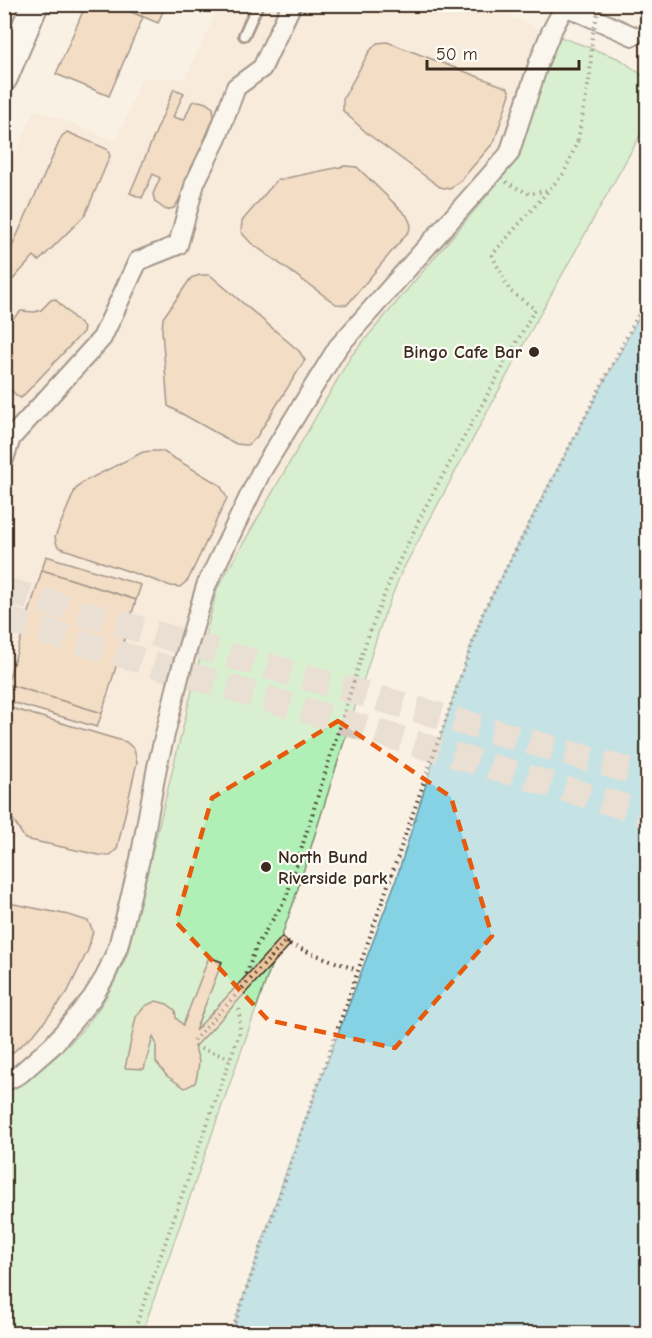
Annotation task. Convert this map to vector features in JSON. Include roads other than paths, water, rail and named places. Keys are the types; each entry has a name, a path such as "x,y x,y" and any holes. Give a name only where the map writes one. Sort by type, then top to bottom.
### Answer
{"main road":[{"path":"4,78 35,4"}],"street":[{"path":"4,459 11,438 102,339 138,261 178,245 195,183 217,138 236,87 262,68 292,4"},
{"path":"4,1082 20,1074 53,1046 92,998 118,947 140,859 160,756 179,677 206,586 261,472 338,347 509,154 547,42 563,5 633,36"}],"lane":[{"path":"244,35 258,4"}],"water":[{"path":"647,302 647,1333 231,1333 292,1155 395,883 458,682 483,613"}],"tunnel":[{"path":"4,590 648,776"},
{"path":"4,619 648,814"}],"place":[{"name":"Bingo Cafe Bar","path":"534,352"},
{"name":"North Bund Riverside park","path":"266,867"}]}
